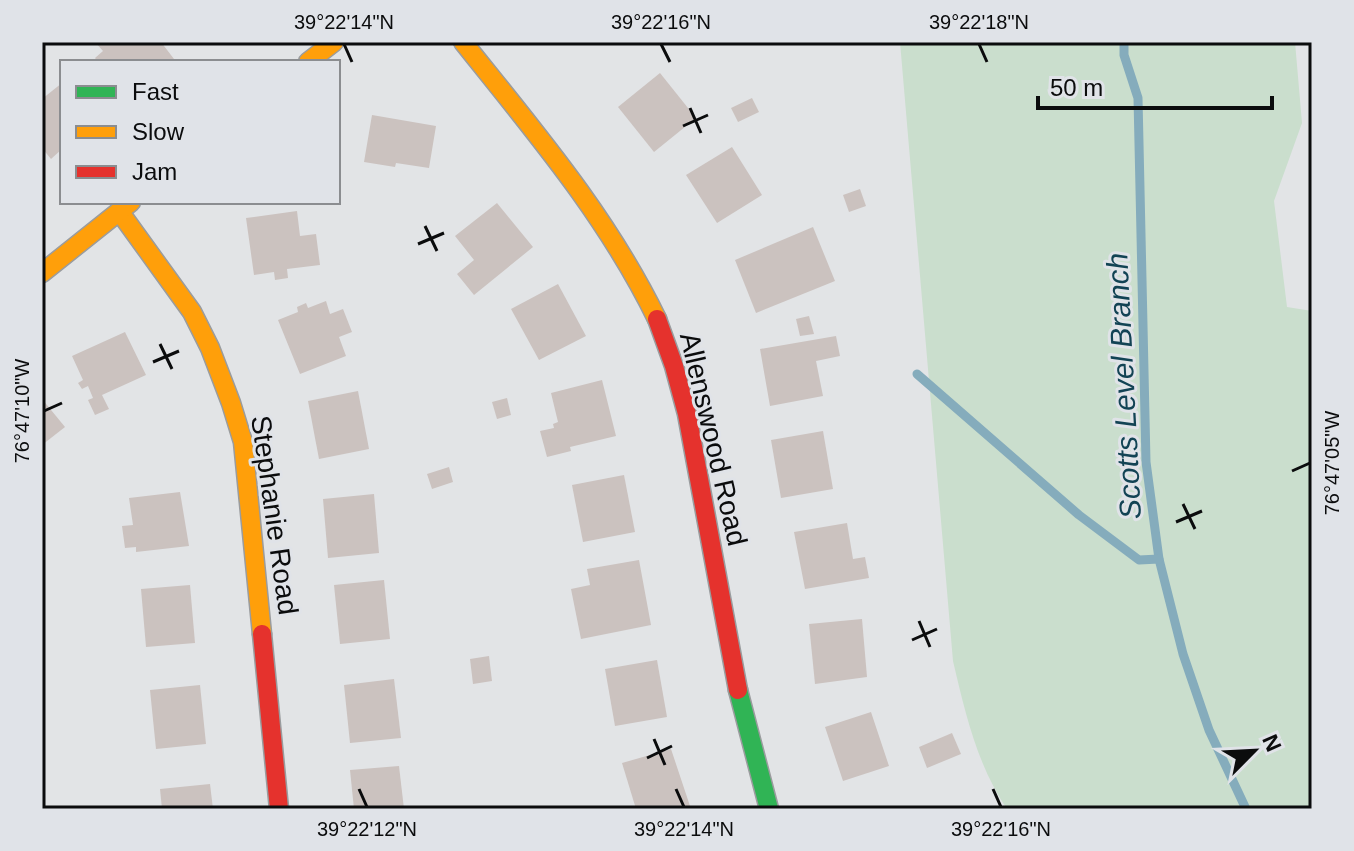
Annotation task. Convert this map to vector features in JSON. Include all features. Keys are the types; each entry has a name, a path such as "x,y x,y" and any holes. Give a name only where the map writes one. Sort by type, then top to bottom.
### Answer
{"street":[{"path":"311,60 334,42"},
{"name":"Allenswood Road","path":"463,42 596,212 630,265 658,321 680,390 738,699 769,809"},
{"path":"42,273 125,207"},
{"name":"Stephanie Road","path":"125,207 209,344 229,394 243,442 279,809"}],"green space":[{"path":"900,42 1295,42 1302,123 1274,201 1287,307 1312,311 1312,809 1007,809 997,792 973,738 953,661"}],"building":[{"path":"95,42 161,42 174,59 96,60 103,51"},
{"path":"660,73 696,118 654,152 618,107"},
{"path":"60,85 60,151 51,159 42,148 42,99"},
{"path":"752,98 759,112 738,122 731,108"},
{"path":"372,115 436,126 429,168 364,162"},
{"path":"732,147 762,195 717,223 686,175"},
{"path":"860,189 866,206 849,212 843,195"},
{"path":"497,203 533,247 474,295 457,274 474,260 455,236"},
{"path":"297,211 300,236 316,234 320,265 287,269 288,278 275,280 274,272 254,275 246,218"},
{"path":"813,227 835,281 756,313 735,260"},
{"path":"558,284 586,336 539,360 511,309"},
{"path":"326,301 330,314 343,309 352,332 339,337 346,356 300,374 278,320 298,312 297,307 306,303 308,308"},
{"path":"809,316 814,334 800,336 796,319"},
{"path":"125,332 146,375 102,395 109,409 95,415 88,400 93,398 88,386 82,389 78,383 83,380 72,356"},
{"path":"836,336 840,356 816,361 823,396 770,406 760,349"},
{"path":"602,380 616,436 570,447 571,451 547,457 540,431 554,428 553,424 558,422 551,393"},
{"path":"358,391 369,449 319,459 308,401"},
{"path":"507,398 511,415 497,419 492,402"},
{"path":"42,399 65,427 42,445"},
{"path":"823,431 833,489 781,498 771,440"},
{"path":"449,467 453,482 432,489 427,474"},
{"path":"624,475 635,532 583,542 572,485"},
{"path":"180,492 189,546 136,552 136,547 125,548 122,526 133,525 129,498"},
{"path":"374,494 379,553 328,558 323,499"},
{"path":"847,523 853,559 865,557 869,578 805,589 794,532"},
{"path":"639,560 651,625 581,639 571,589 590,585 587,569"},
{"path":"384,580 390,639 340,644 334,585"},
{"path":"190,585 195,643 146,647 141,589"},
{"path":"862,619 867,677 815,684 809,624"},
{"path":"489,656 492,681 473,684 470,659"},
{"path":"657,660 667,717 615,726 605,669"},
{"path":"394,679 401,738 350,743 344,685"},
{"path":"200,685 206,744 156,749 150,690"},
{"path":"871,712 889,766 843,781 825,727"},
{"path":"952,733 961,754 927,768 919,747"},
{"path":"671,749 691,809 636,809 622,763"},
{"path":"399,766 404,809 354,809 350,770"},
{"path":"210,784 213,809 162,809 160,789"}],"waterway":[{"name":"Scotts Level Branch","path":"1124,42 1124,55 1138,98 1146,462 1159,559 1183,654 1209,730 1246,809"},
{"path":"917,374 1079,515 1139,560 1159,559"}],"traffic: fast":[{"path":"738,690 769,809"}],"traffic: slow":[{"path":"311,60 334,42"},
{"path":"463,42 592,210 616,245 657,319"},
{"path":"42,273 128,204"},
{"path":"119,211 192,312 231,403 243,442 262,634"}],"traffic: jam":[{"path":"657,319 687,414 738,690"},
{"path":"262,634 279,809"}]}
